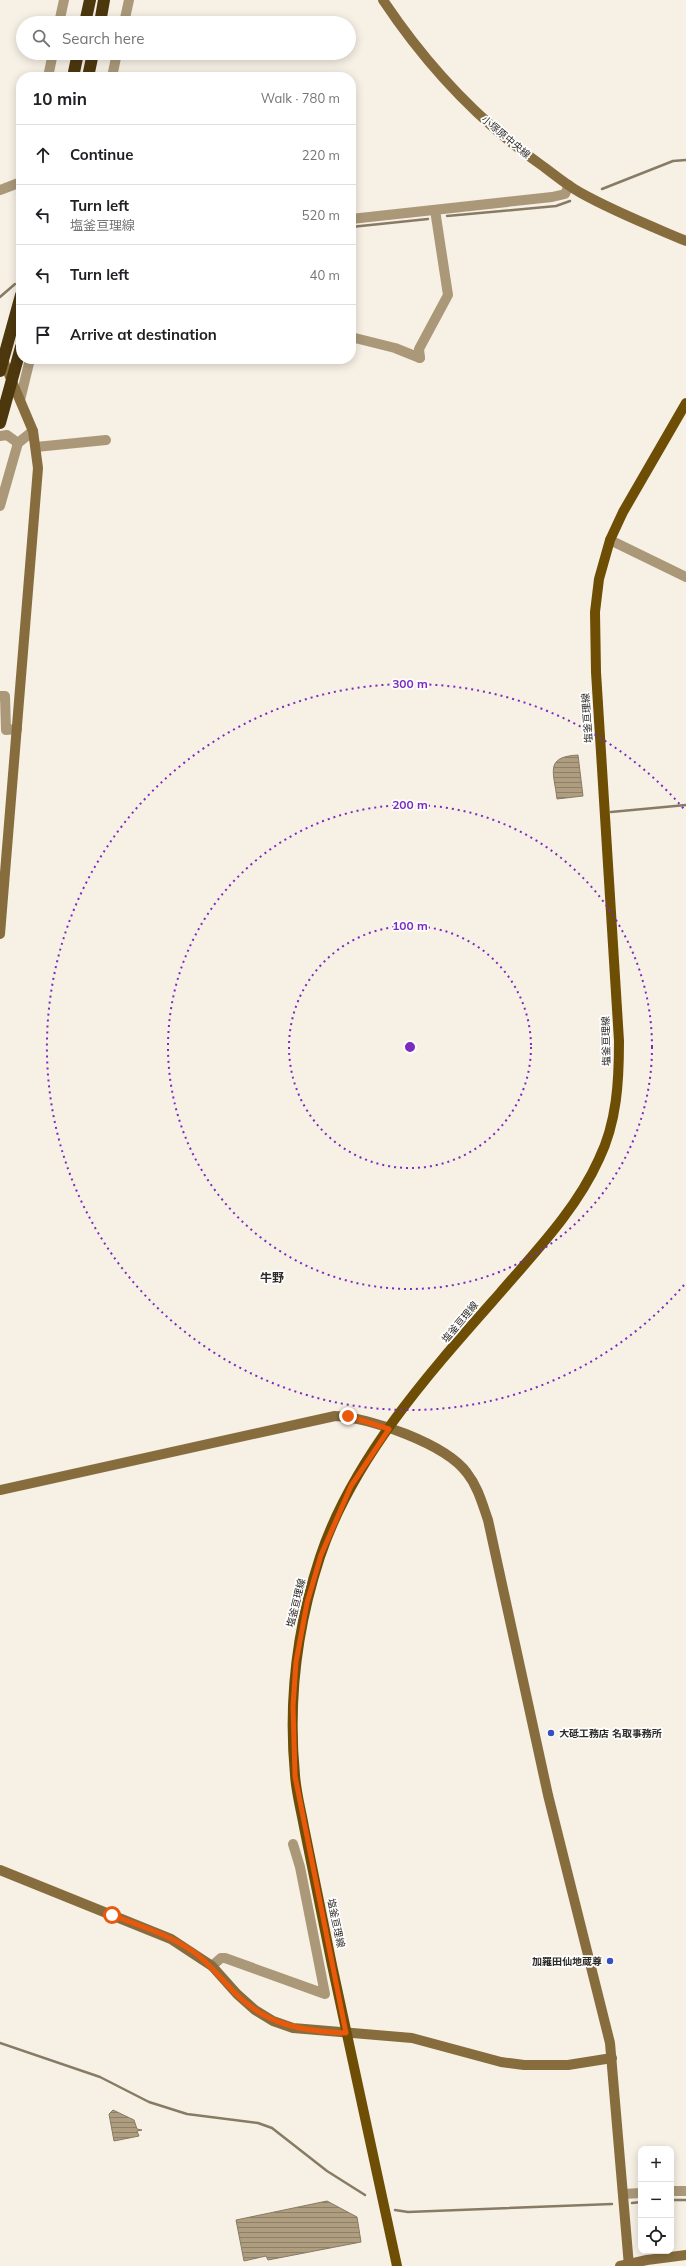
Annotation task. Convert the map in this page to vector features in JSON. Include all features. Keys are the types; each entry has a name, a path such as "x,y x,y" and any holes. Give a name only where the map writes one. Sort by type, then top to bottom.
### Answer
{"highway":[{"path":"87,16 90,0"},
{"path":"101,16 104,0"},
{"path":"74,72 77,60"},
{"path":"89,72 92,60"},
{"path":"0,371 16,313"},
{"path":"0,423 16,364"}],"main road":[{"name":"塩釜亘理線","path":"397,2266 346,2033 295,1776 293,1706 296,1662 307,1603 321,1555 351,1486 389,1429 441,1363 570,1209 601,1156 611,1127 617,1099 619,1041 595,649 599,580 610,540 623,512 686,403"}],"street":[{"path":"61,16 64,0"},
{"path":"126,16 129,0"},
{"name":"小塚原中央線","path":"383,0 408,38 430,65 468,105 513,146 569,185 599,202 686,241"},
{"path":"49,72 51,60"},
{"path":"113,72 116,60"},
{"path":"0,190 16,184"},
{"path":"356,218 552,197 565,194 569,185"},
{"path":"356,337 395,348 420,358 419,349 448,295 435,210"},
{"path":"0,355 33,431 36,447 38,478 0,934"},
{"path":"20,400 29,364"},
{"path":"0,506 18,443 33,431"},
{"path":"0,436 7,435 18,443"},
{"path":"36,447 106,440"},
{"path":"610,540 686,577"},
{"path":"0,696 5,696 6,730 17,729"},
{"path":"0,1490 321,1418 348,1416 430,1444 451,1457 466,1472 478,1490 488,1520 531,1725 579,1927 600,2000 610,2043 623,2194 626,2265 686,2255"},
{"path":"212,1966 221,1958 225,1958 325,1994 300,1866 293,1844"},
{"path":"0,1870 163,1935 194,1952 212,1966 237,1994 254,2010 273,2021 293,2028 412,2038 501,2062 524,2065 568,2065 612,2058"},
{"path":"674,2192 686,2191"},
{"path":"623,2194 638,2193"}],"shaded area":[{"path":"578,755 583,796 557,799 553,774 556,763 560,759 567,756"},
{"path":"113,2110 134,2120 137,2129 142,2130 137,2131 139,2136 114,2141 109,2114"},
{"path":"327,2201 357,2217 361,2242 268,2260 266,2256 244,2261 236,2220"}],"waterway":[{"path":"602,189 673,161 686,160"},
{"path":"447,216 556,206 570,201"},
{"path":"356,226 428,219"},
{"path":"0,297 15,284"},
{"path":"611,812 686,805"},
{"path":"0,2043 100,2077 149,2102 187,2114 258,2123 272,2128 327,2171 365,2195"},
{"path":"674,2200 686,2200"},
{"path":"632,2203 638,2202"},
{"path":"395,2210 408,2212 612,2204"}],"place":[{"name":"大砥工務店 名取事務所","path":"551,1733"},
{"name":"加羅田仙地蔵尊","path":"610,1961"}],"district":[{"name":"牛野","path":"272,1277"}],"route":[{"path":"112,1915 163,1935 194,1952 212,1966 237,1994 254,2010 273,2021 293,2028 312,2031 346,2033 307,1843 295,1776 293,1706 296,1662 301,1631 307,1603 321,1555 351,1486 389,1429 348,1416"}]}
